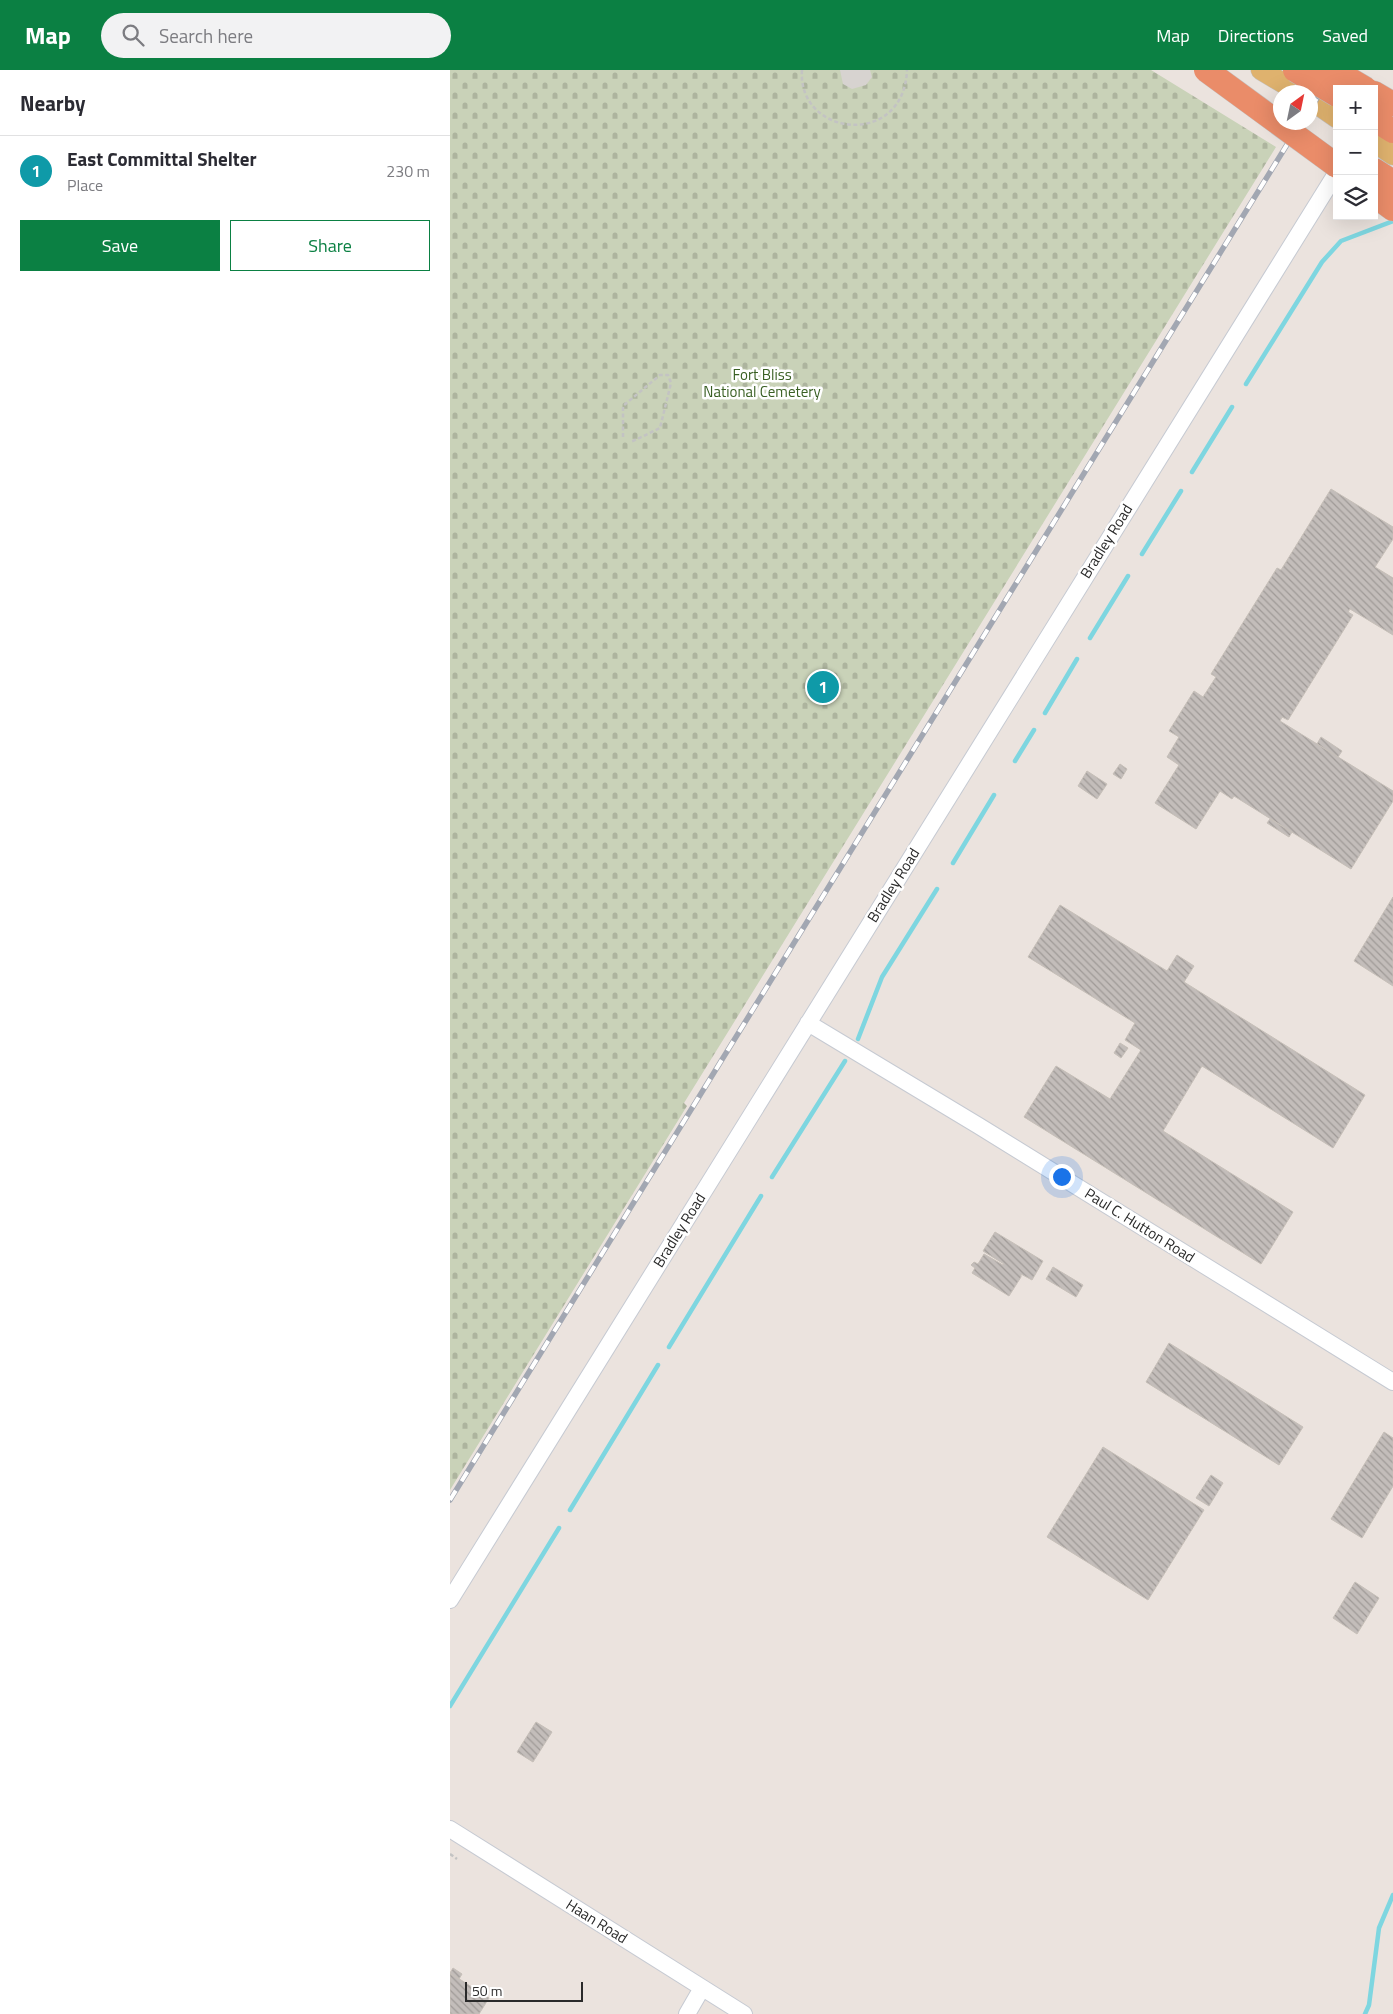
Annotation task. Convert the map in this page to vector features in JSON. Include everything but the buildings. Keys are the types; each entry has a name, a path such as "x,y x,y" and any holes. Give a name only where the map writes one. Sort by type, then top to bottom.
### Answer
{"highway":[{"path":"1206,70 1333,163"},
{"path":"1216,70 1273,107"},
{"path":"1295,70 1333,94"},
{"path":"1316,70 1349,79 1359,85"},
{"path":"1378,95 1393,104"},
{"path":"1378,123 1393,132"},
{"path":"1312,130 1333,143"},
{"path":"1378,173 1393,182"},
{"path":"1378,198 1393,209"}],"main road":[{"path":"1261,70 1286,85"},
{"path":"1318,105 1333,115"},
{"path":"1378,145 1393,155"}],"street":[{"name":"Bradley Road","path":"450,1600 1335,175"},
{"name":"Paul C. Hutton Road","path":"808,1023 1001,1139 1393,1382"},
{"name":"Haan Road","path":"450,1829 744,2014"},
{"path":"686,2014 702,1988"}],"path":[{"path":"802,70 806,94 816,109 827,118 841,124 858,126 875,122 890,113 901,99 907,84 908,70"},
{"path":"624,437 624,406 660,375 668,375 671,383 660,428 631,442"},
{"path":"450,1854 457,1859"}],"green space":[{"name":"Fort Bliss National Cemetery","path":"450,70 1151,70 1276,147 684,1103 687,1106 450,1490"}],"shaded area":[{"path":"840,70 870,70 872,77 866,85 852,89 843,84"}],"waterway":[{"path":"1246,384 1322,262 1341,241 1393,221"},
{"path":"1192,472 1232,407"},
{"path":"1142,554 1181,491"},
{"path":"1090,638 1128,576"},
{"path":"1045,713 1077,659"},
{"path":"1015,761 1034,730"},
{"path":"953,863 994,795"},
{"path":"858,1039 882,977 937,889"},
{"path":"772,1177 845,1061"},
{"path":"669,1347 761,1196"},
{"path":"570,1510 658,1365"},
{"path":"450,1706 559,1528"},
{"path":"1365,2014 1369,2005 1379,1928 1393,1895"}],"railway":[{"path":"1318,96 1334,70"},
{"path":"450,1500 1296,130"}],"place":[{"name":"East Committal Shelter","path":"823,687"}]}
